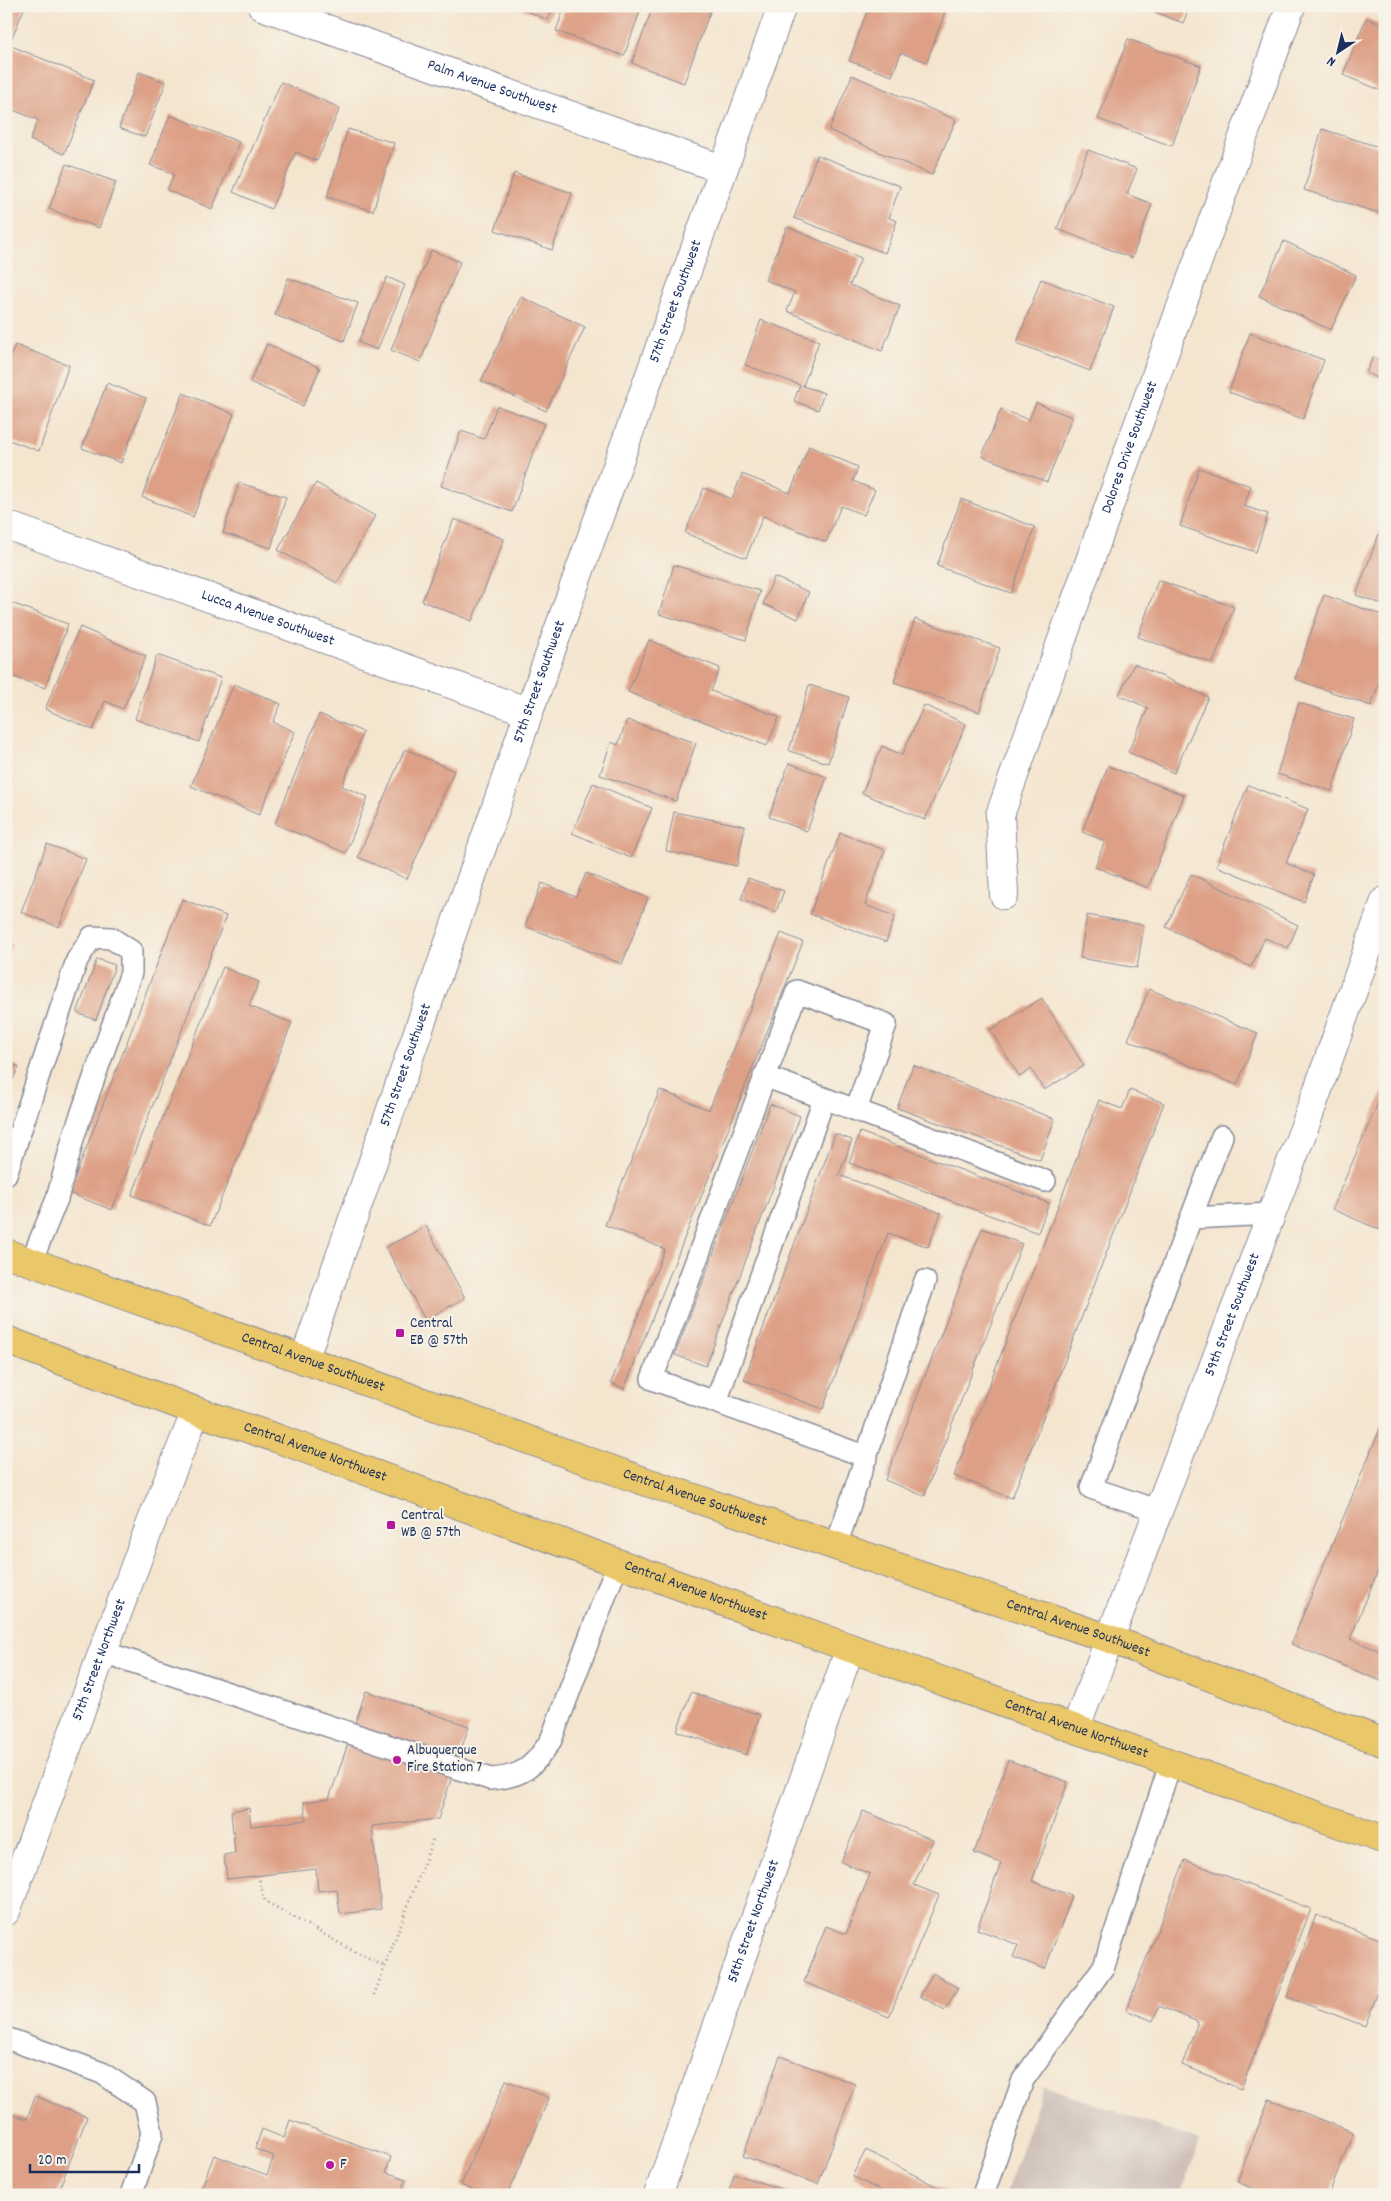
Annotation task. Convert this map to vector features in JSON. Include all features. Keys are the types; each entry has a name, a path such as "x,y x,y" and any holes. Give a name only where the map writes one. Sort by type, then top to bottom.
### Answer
{"main road":[{"name":"Central Avenue Southwest","path":"18,1258 836,1546 1110,1639 1385,1742"},
{"name":"Central Avenue Northwest","path":"6,1340 196,1411 276,1438 850,1648 1076,1727 1385,1840"}],"street":[{"name":"Palm Avenue Southwest","path":"262,6 722,169"},
{"name":"57th Street Southwest","path":"304,1360 529,712 782,6"},
{"name":"Dolores Drive Southwest","path":"1004,895 1000,815 1134,436 1290,6"},
{"name":"Lucca Avenue Southwest","path":"6,525 529,712"},
{"name":"59th Street Southwest","path":"1076,1727 1272,1214 1375,959 1385,901"},
{"name":"57th Street Northwest","path":"6,1911 196,1411"},
{"name":"58th Street Northwest","path":"658,2195 850,1648"}],"lane":[{"path":"6,1174 77,960 92,937 111,938 131,951 131,973 74,1135 57,1199 18,1258"},
{"path":"856,1110 886,1024 797,991 652,1379 867,1458"},
{"path":"764,1076 1045,1181"},
{"path":"716,1402 824,1099"},
{"path":"1158,1511 1091,1488 1222,1136"},
{"path":"1192,1218 1272,1214"},
{"path":"836,1546 925,1281"},
{"path":"103,1652 490,1779 507,1778 521,1773 532,1765 551,1740 618,1562"},
{"path":"983,2195 1023,2080 1104,1966 1171,1762"},
{"path":"6,2038 102,2073 145,2102 152,2134 131,2195"}],"path":[{"path":"374,1995 433,1838"},
{"path":"258,1876 265,1901 355,1952 384,1966"}],"shaded area":[{"path":"1044,2086 1200,2141 1181,2195 1005,2195"}],"building":[{"path":"6,6 25,6 9,45 94,80 64,154 30,140 38,120 6,107"},
{"path":"515,6 554,6 548,20"},
{"path":"565,6 642,6 624,56 556,31"},
{"path":"653,6 712,6 684,83 632,63"},
{"path":"869,6 947,6 927,62 901,53 892,76 849,61"},
{"path":"1140,6 1190,6 1183,23"},
{"path":"1366,18 1385,26 1385,92 1343,75"},
{"path":"1128,39 1201,66 1172,146 1098,119"},
{"path":"139,72 166,82 145,137 119,128"},
{"path":"852,75 956,120 932,175 829,130"},
{"path":"281,82 340,108 317,161 296,152 271,209 233,192"},
{"path":"170,115 239,142 212,209 167,190 174,174 150,165"},
{"path":"348,129 394,143 373,211 327,197"},
{"path":"1322,129 1385,149 1385,194 1379,213 1304,190"},
{"path":"1088,150 1137,169 1127,194 1152,204 1132,258 1057,229"},
{"path":"817,155 900,186 889,218 897,221 885,253 794,218"},
{"path":"66,164 116,182 99,228 49,209"},
{"path":"514,173 572,193 552,250 495,230"},
{"path":"787,227 861,258 850,285 900,306 882,351 787,311 795,292 765,280"},
{"path":"1284,241 1356,275 1331,330 1259,296"},
{"path":"431,250 460,262 420,362 391,350"},
{"path":"387,277 405,285 377,350 358,342"},
{"path":"288,278 358,303 344,341 275,315"},
{"path":"1041,279 1114,307 1090,371 1017,343"},
{"path":"521,297 585,327 546,411 481,381"},
{"path":"761,320 819,341 803,386 824,393 818,410 794,401 800,385 745,365"},
{"path":"1250,333 1324,360 1303,419 1229,392"},
{"path":"267,344 320,368 303,406 250,382"},
{"path":"15,345 69,365 39,451 6,439 6,368"},
{"path":"1373,357 1385,363 1385,381 1366,373"},
{"path":"107,383 146,398 121,463 82,448"},
{"path":"183,393 234,414 193,517 142,497"},
{"path":"1036,403 1072,417 1047,482 982,456 1001,409 1029,420"},
{"path":"497,406 544,423 512,512 441,486 461,431 484,439"},
{"path":"809,446 858,467 853,481 875,490 864,515 841,506 826,542 763,516 746,558 685,533 704,488 732,499 742,474 790,493"},
{"path":"1199,468 1251,486 1244,506 1268,514 1256,552 1180,526"},
{"path":"239,483 286,497 271,548 223,533"},
{"path":"316,483 375,516 337,583 278,550"},
{"path":"961,499 1035,527 1011,593 937,566"},
{"path":"1385,518 1385,605 1356,595"},
{"path":"454,519 504,539 472,621 422,601"},
{"path":"674,565 760,591 746,640 659,614"},
{"path":"774,577 809,592 798,619 763,604"},
{"path":"1158,580 1234,607 1213,663 1138,637"},
{"path":"1324,595 1385,616 1385,666 1371,706 1295,679"},
{"path":"6,601 68,624 45,688 6,674"},
{"path":"915,619 1000,648 979,712 894,682"},
{"path":"80,627 146,656 123,709 105,701 93,730 45,709"},
{"path":"649,640 720,668 711,691 779,717 767,746 628,692"},
{"path":"157,655 221,678 199,742 135,719"},
{"path":"1134,664 1208,697 1174,773 1128,752 1148,708 1119,695"},
{"path":"234,684 281,704 273,722 295,732 259,815 191,786"},
{"path":"809,685 849,697 828,763 789,751"},
{"path":"1299,703 1354,719 1332,791 1277,774"},
{"path":"924,705 966,724 925,820 862,793 882,746 902,755"},
{"path":"319,714 363,732 342,786 368,797 346,853 275,824"},
{"path":"627,720 696,743 676,801 600,775 611,742 618,745"},
{"path":"405,749 454,771 407,879 358,857"},
{"path":"789,763 827,777 807,831 769,817"},
{"path":"1108,766 1184,795 1148,888 1095,867 1105,841 1082,832"},
{"path":"593,783 652,808 631,858 572,833"},
{"path":"1248,785 1308,809 1286,863 1314,875 1304,902 1216,866"},
{"path":"674,812 745,826 737,866 666,851"},
{"path":"840,833 885,850 865,905 895,916 886,942 810,914"},
{"path":"47,844 86,859 59,927 21,912"},
{"path":"586,873 648,898 622,964 525,926 542,883 576,897"},
{"path":"1191,874 1298,925 1288,948 1265,938 1251,967 1166,927"},
{"path":"748,878 784,891 776,912 741,899"},
{"path":"182,899 226,916 112,1210 69,1193"},
{"path":"1087,915 1144,925 1137,968 1080,958"},
{"path":"781,933 803,942 624,1389 611,1383 665,1249 605,1225 660,1090 709,1110"},
{"path":"6,942 12,945 6,957"},
{"path":"97,959 115,965 96,1020 77,1013"},
{"path":"223,967 259,982 249,1006 292,1023 210,1226 132,1195"},
{"path":"1149,989 1258,1033 1237,1085 1128,1040"},
{"path":"1042,998 1084,1066 1044,1090 1031,1069 1020,1077 990,1030"},
{"path":"6,1061 19,1067 6,1094"},
{"path":"913,1065 1055,1119 1040,1160 897,1108"},
{"path":"1385,1087 1385,1232 1332,1209"},
{"path":"1130,1090 1164,1103 1012,1498 954,1476 1099,1100 1122,1109"},
{"path":"770,1104 800,1116 706,1366 675,1355"},
{"path":"860,1132 1049,1203 1038,1233 849,1163"},
{"path":"835,1134 852,1140 839,1175 941,1213 928,1247 888,1233 823,1409 744,1380"},
{"path":"426,1226 465,1298 425,1320 386,1247"},
{"path":"982,1228 1022,1244 924,1496 885,1480"},
{"path":"1385,1417 1385,1554 1350,1639 1385,1653 1385,1671 1381,1681 1291,1644"},
{"path":"366,1691 469,1726 438,1819 372,1826 381,1909 340,1914 337,1889 318,1891 316,1869 227,1879 224,1855 235,1853 231,1811 249,1808 251,1826 306,1820 304,1802 329,1799"},
{"path":"691,1692 760,1715 746,1755 677,1731"},
{"path":"1008,1760 1068,1782 1032,1881 1072,1896 1045,1969 1013,1957 1018,1945 977,1929 1001,1863 974,1853"},
{"path":"863,1811 933,1840 914,1885 939,1895 889,2017 804,1982 826,1926 846,1934 870,1874 841,1862"},
{"path":"1185,1860 1311,1909 1241,2089 1182,2065 1198,2022 1159,2006 1153,2021 1126,2010"},
{"path":"1316,1915 1385,1941 1385,1974 1365,2026 1287,1997"},
{"path":"933,1973 958,1988 945,2010 920,1996"},
{"path":"780,2056 855,2084 818,2184 743,2156"},
{"path":"506,2080 549,2098 508,2195 483,2195 461,2185"},
{"path":"35,2096 87,2117 57,2195 6,2195 6,2113 27,2119"},
{"path":"1269,2099 1353,2132 1329,2195 1269,2195 1237,2182"},
{"name":"F","path":"290,2120 391,2157 386,2172 406,2179 400,2195 199,2195 214,2155 267,2175 274,2156 255,2149 262,2129 284,2138"},
{"path":"866,2150 953,2195 889,2195 852,2176"},
{"path":"734,2174 796,2194 796,2195 728,2195"}],"place":[{"name":"Central EB @ 57th","path":"400,1333"},
{"name":"Central WB @ 57th","path":"391,1525"},
{"name":"Albuquerque Fire Station 7","path":"397,1760"},
{"name":"F","path":"330,2165"}]}
